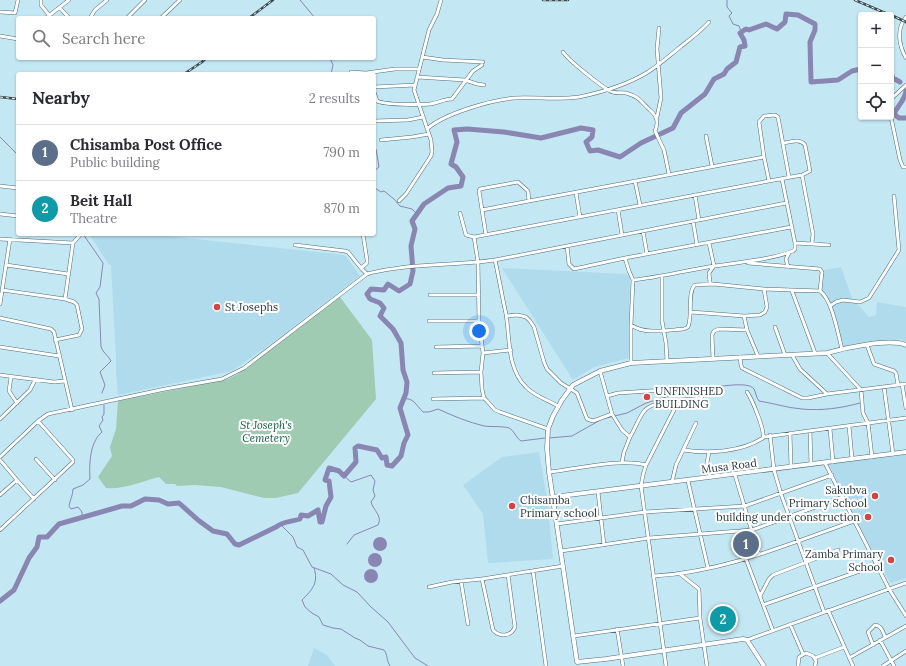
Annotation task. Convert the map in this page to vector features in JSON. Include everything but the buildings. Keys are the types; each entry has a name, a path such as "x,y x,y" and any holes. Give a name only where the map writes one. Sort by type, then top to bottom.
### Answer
{"street":[{"path":"0,12 15,13 18,0"},
{"path":"41,0 41,5 47,16"},
{"path":"49,16 68,0"},
{"path":"91,16 95,10 107,0"},
{"path":"128,16 145,0"},
{"path":"163,16 180,0"},
{"path":"399,201 406,194 431,156 432,147 429,134 414,90 429,30 441,0"},
{"path":"60,8 67,16"},
{"path":"906,18 903,21 900,38 902,50 906,58"},
{"path":"427,129 443,118 473,107 514,98 579,97 608,90 636,78 659,64 709,22"},
{"path":"659,28 657,49 661,98 656,115 657,125 655,131 664,150 669,174"},
{"path":"0,36 16,39"},
{"path":"564,52 572,63 608,90 613,92 624,92 642,100 650,110 654,112 657,119"},
{"path":"376,104 430,104 446,99 452,99 462,87 465,80 473,71 483,64 422,57"},
{"path":"376,72 395,69 419,69"},
{"path":"417,76 465,80 484,85"},
{"path":"376,87 415,85"},
{"path":"894,96 906,86"},
{"path":"376,100 381,104"},
{"path":"769,181 759,125 762,117 774,115 778,116 789,177"},
{"path":"376,121 408,120 423,117"},
{"path":"892,120 900,160 903,167 906,167"},
{"path":"381,140 429,134"},
{"path":"706,136 712,166"},
{"path":"460,213 466,235 474,237 789,177 802,176 810,171 805,145 802,141 784,143"},
{"path":"482,210 764,157"},
{"path":"802,176 813,234 812,243"},
{"path":"633,280 662,277 714,266 744,262 789,253 795,250 795,243 782,179"},
{"path":"635,181 640,205"},
{"path":"486,235 479,191 481,189 518,182 528,191 529,201"},
{"path":"0,186 16,188"},
{"path":"576,193 580,217"},
{"path":"695,195 699,220"},
{"path":"830,306 843,300 860,302 868,298 899,250 894,196"},
{"path":"0,457 38,421 48,414 165,389 222,379 231,375 250,363 367,274 377,270 495,260 786,203"},
{"path":"618,210 622,235"},
{"path":"0,214 16,216"},
{"path":"694,221 698,245"},
{"path":"567,246 569,264 574,269 791,227"},
{"path":"642,230 647,254"},
{"path":"65,299 73,243 78,236"},
{"path":"361,268 367,263 363,236"},
{"path":"474,237 478,262 479,321 483,353 481,372 484,398 495,410 548,429"},
{"path":"0,239 73,243"},
{"path":"0,304 10,239"},
{"path":"709,243 714,266 709,273 710,283"},
{"path":"795,243 829,245"},
{"path":"295,245 348,252 367,274"},
{"path":"788,267 786,259 789,253"},
{"path":"625,258 633,280 631,363"},
{"path":"495,260 506,316 512,362 516,372 526,387 533,393 558,406"},
{"path":"744,262 820,269 822,272 820,291"},
{"path":"6,265 68,274"},
{"path":"662,277 662,321 666,343 667,361"},
{"path":"631,325 637,329 648,331 687,328 691,320 692,287 695,285 710,283 764,289 820,291 824,294 830,306 842,349"},
{"path":"691,312 757,316 765,312 767,304 764,289"},
{"path":"2,290 65,299 74,302 77,305 82,329 79,335 56,340"},
{"path":"792,291 815,353"},
{"path":"430,295 479,295"},
{"path":"506,316 518,315 526,317 530,321 534,327 547,369 561,383 577,393 585,418 589,421 593,421 614,416"},
{"path":"744,316 747,330 758,356"},
{"path":"0,318 49,327 54,332 72,410"},
{"path":"429,321 479,321"},
{"path":"775,327 785,355"},
{"path":"713,358 712,335 714,331 719,329 747,330"},
{"path":"906,345 895,342 867,345 826,353 631,363 600,371 573,385 570,389 553,416 548,429 547,443 549,472 577,664 622,656 747,640 906,582"},
{"path":"867,345 874,364 894,371 896,373 898,385"},
{"path":"436,347 482,346"},
{"path":"0,347 59,356"},
{"path":"483,353 511,350"},
{"path":"826,353 861,390 863,413 868,423 872,457"},
{"path":"792,355 800,369 827,394"},
{"path":"740,357 742,368 798,396 808,398 827,394 904,384 906,408"},
{"path":"600,371 614,416 622,430 630,436"},
{"path":"434,373 481,372"},
{"path":"0,375 54,382 65,381"},
{"path":"10,377 9,391 17,403"},
{"path":"0,419 30,390 35,380"},
{"path":"884,387 893,454"},
{"path":"607,396 626,393 695,388 699,389 702,398 682,400 676,406 646,465 641,486 666,666"},
{"path":"746,392 750,396 764,437"},
{"path":"433,399 484,398"},
{"path":"622,462 630,436 646,410 668,403 676,406"},
{"path":"683,450 709,452 749,446 770,435 906,418"},
{"path":"0,530 73,463 73,461 38,421"},
{"path":"672,482 676,465 696,423"},
{"path":"849,426 852,459"},
{"path":"830,428 833,462"},
{"path":"810,431 811,464"},
{"path":"790,433 791,467"},
{"path":"770,435 774,470 781,494 824,612"},
{"path":"709,452 706,468 711,478"},
{"name":"Musa Road","path":"553,497 906,452"},
{"path":"36,459 55,480"},
{"path":"0,460 34,499"},
{"path":"549,472 622,462 646,465"},
{"path":"825,463 889,589 906,616"},
{"path":"735,475 760,555"},
{"path":"557,524 645,512 745,506 832,475"},
{"path":"0,495 17,480"},
{"path":"688,481 708,568"},
{"path":"598,492 604,545"},
{"path":"561,551 649,538 752,530 843,497"},
{"path":"654,576 680,574 746,559 854,521"},
{"path":"760,596 771,577 838,550"},
{"path":"746,559 773,631"},
{"path":"763,605 877,565"},
{"path":"429,587 452,582 482,579 563,566"},
{"path":"533,571 546,666"},
{"path":"680,574 699,589 700,618 707,666"},
{"path":"482,579 493,630 500,634 509,634 515,627 508,575"},
{"path":"461,581 468,624"},
{"path":"828,610 853,666"},
{"path":"574,636 700,618"},
{"path":"790,624 803,654"},
{"path":"873,645 868,632 875,626 879,626 881,628 885,637"},
{"path":"849,658 906,626"},
{"path":"617,629 623,666"},
{"path":"747,640 764,666"},
{"path":"880,640 894,666"},
{"path":"815,658 844,647"},
{"path":"883,666 906,651"},
{"path":"803,654 811,654 815,658 815,666"},
{"path":"798,666 798,660 803,654"}],"shaded area":[{"name":"St Josephs","path":"90,236 168,236 345,255 360,276 280,337 232,371 118,395 111,265 109,265"},
{"path":"841,267 852,298 869,317 876,315 877,302 906,307 906,342 901,339 845,349 831,307 822,291 824,270"},
{"path":"502,268 626,274 630,277 629,358 594,367 573,380"},
{"name":"Chisamba Primary school","path":"539,452 547,498 553,559 488,563 483,514 463,485 502,457"},
{"name":"Sakubva Primary School","path":"906,454 906,578 891,583 864,542 829,464"},
{"path":"380,537 385,539 387,544 385,549 380,551 375,549 373,544 375,539"},
{"path":"375,553 380,555 382,560 380,565 375,567 370,565 368,560 370,555"},
{"path":"371,569 376,571 378,576 376,581 371,583 366,581 364,576 366,571"},
{"path":"314,648 327,655 335,666 308,666"}],"green space":[{"name":"St Joseph's Cemetery","path":"340,297 372,340 376,399 298,493 276,498 264,498 221,487 195,485 177,486 175,484 166,484 159,477 119,488 106,488 98,477 112,456 110,447 116,429 118,401 228,379 238,374"}],"waterway":[{"path":"300,0 313,16"},
{"path":"727,0 727,7 732,13 729,16 733,24 739,26 741,31"},
{"path":"0,601 14,590 29,558 37,547 39,537 47,537 59,524 122,506 131,506 145,499 159,500 168,504 179,503 213,531 227,534 235,544 239,545 281,524 300,519 301,515 308,516 318,510 320,522 322,522 326,506 331,497 329,481 325,480 329,468 339,471 344,476 356,462 355,448 358,446 377,450 382,458 386,457 387,465 392,466 401,456 404,443 408,435 400,408 406,393 407,382 403,370 401,343 393,329 380,316 384,308 380,303 370,299 367,294 371,289 384,290 388,284 399,291 410,284 413,271 411,246 415,229 412,221 424,204 448,188 461,186 463,177 456,167 451,164 457,142 454,130 467,129 504,132 541,138 581,128 593,130 592,137 586,142 590,151 598,150 620,157 641,143 673,128 681,113 705,94 714,79 724,74 727,69 736,62 740,47 745,46 744,40 740,33 746,29 749,30 766,24 777,29 785,22 786,14 798,15 815,24 815,30 810,42 811,82 838,80 852,71 858,70"},
{"path":"331,60 333,65 331,72"},
{"path":"894,79 900,82"},
{"path":"906,91 894,114 899,118 906,118"},
{"path":"0,137 16,153"},
{"path":"376,149 379,167 376,169"},
{"path":"376,189 381,192 384,191 400,206 412,209 417,214"},
{"path":"84,236 103,263 100,287 96,293 99,299 101,347 111,361 100,372 105,385 102,393"},
{"path":"702,389 730,385 745,385 754,389 759,401 802,409 831,409 860,403"},
{"path":"549,438 572,436 602,419 627,413 646,403 685,391 696,390"},
{"path":"404,399 412,400 423,412 438,409 461,419 484,426 509,428 521,441 545,438"},
{"path":"82,517 82,512 78,507 71,509 69,506 73,489 83,485 90,479 91,453 95,441 102,432 99,426 103,420 104,405"},
{"path":"344,476 351,482 371,475 375,481 373,490 375,496 371,502 379,516 378,525 354,535 347,544"},
{"path":"280,524 293,537 297,547 303,550 312,567 331,574 343,585 357,592 388,622 415,658 428,666"},
{"path":"314,568 316,578 314,586 302,600 305,607 319,617 323,625 341,629 368,646 384,650 390,666"}],"railway":[{"path":"252,16 273,0"},
{"path":"543,0 568,0"},
{"path":"855,0 883,12"},
{"path":"894,16 906,22"},
{"path":"187,72 204,60"},
{"path":"0,97 16,99"}],"place":[{"name":"St Josephs","path":"217,307"},
{"name":"UNFINISHED BUILDING","path":"647,397"},
{"name":"Sakubva Primary School","path":"875,496"},
{"name":"Chisamba Primary school","path":"512,506"},
{"name":"building under construction","path":"868,517"},
{"name":"Chisamba Post Office","path":"746,544"},
{"name":"Zamba Primary School","path":"891,560"},
{"name":"Beit Hall","path":"723,619"}]}
